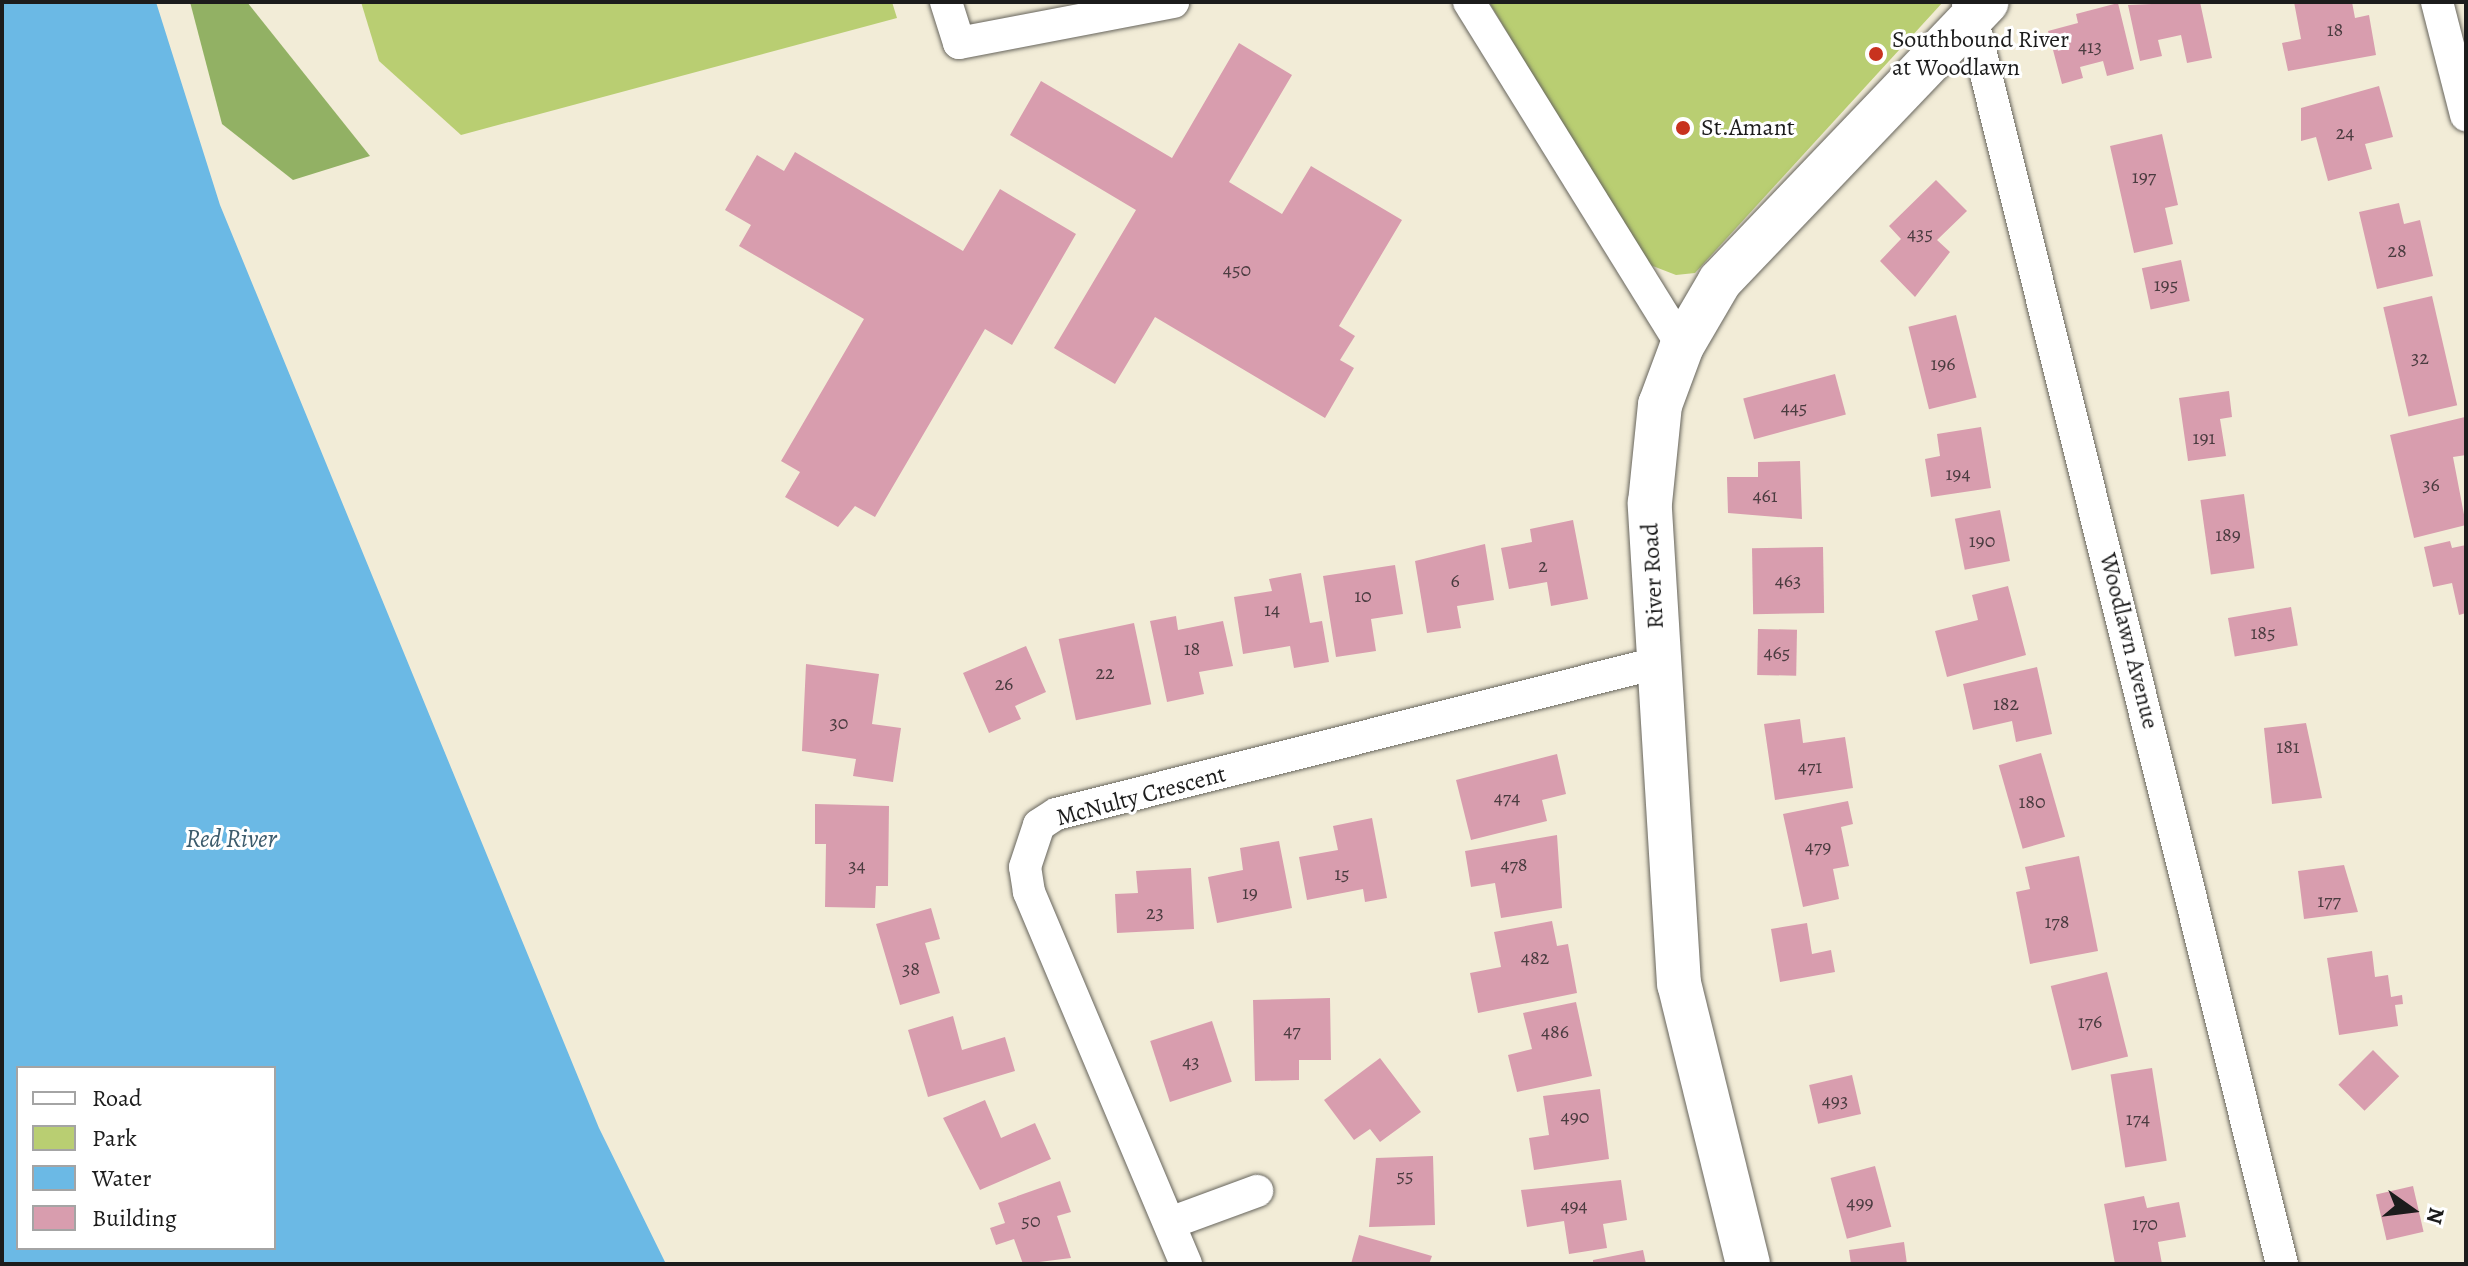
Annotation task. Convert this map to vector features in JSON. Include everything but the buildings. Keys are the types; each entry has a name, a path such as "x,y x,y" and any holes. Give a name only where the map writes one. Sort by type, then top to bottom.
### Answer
{"street":[{"path":"946,2 959,43 1173,2"},
{"path":"1469,2 1682,346"},
{"path":"2437,2 2466,115"},
{"name":"River Road","path":"1748,1264 1679,984 1657,663 1651,454 1682,346 1743,254 1975,8"},
{"name":"Woodlawn Avenue","path":"1975,8 2282,1264"},
{"name":"McNulty Crescent","path":"1186,1264 1029,892 1025,867 1039,825 1056,814 1657,663"},
{"path":"1170,1223 1257,1191"}],"green space":[{"path":"190,2 247,2 370,156 293,180 222,124"},
{"path":"361,2 892,2 897,18 461,135 379,61"},
{"name":"St.Amant","path":"1489,2 1943,2 1695,273 1676,275 1645,263"}],"water":[{"name":"Red River","path":"2,2 156,2 220,205 599,1128 666,1264 2,1264"}],"place":[{"name":"Southbound River at Woodlawn","path":"1876,54"},
{"name":"St.Amant","path":"1683,128"}]}
